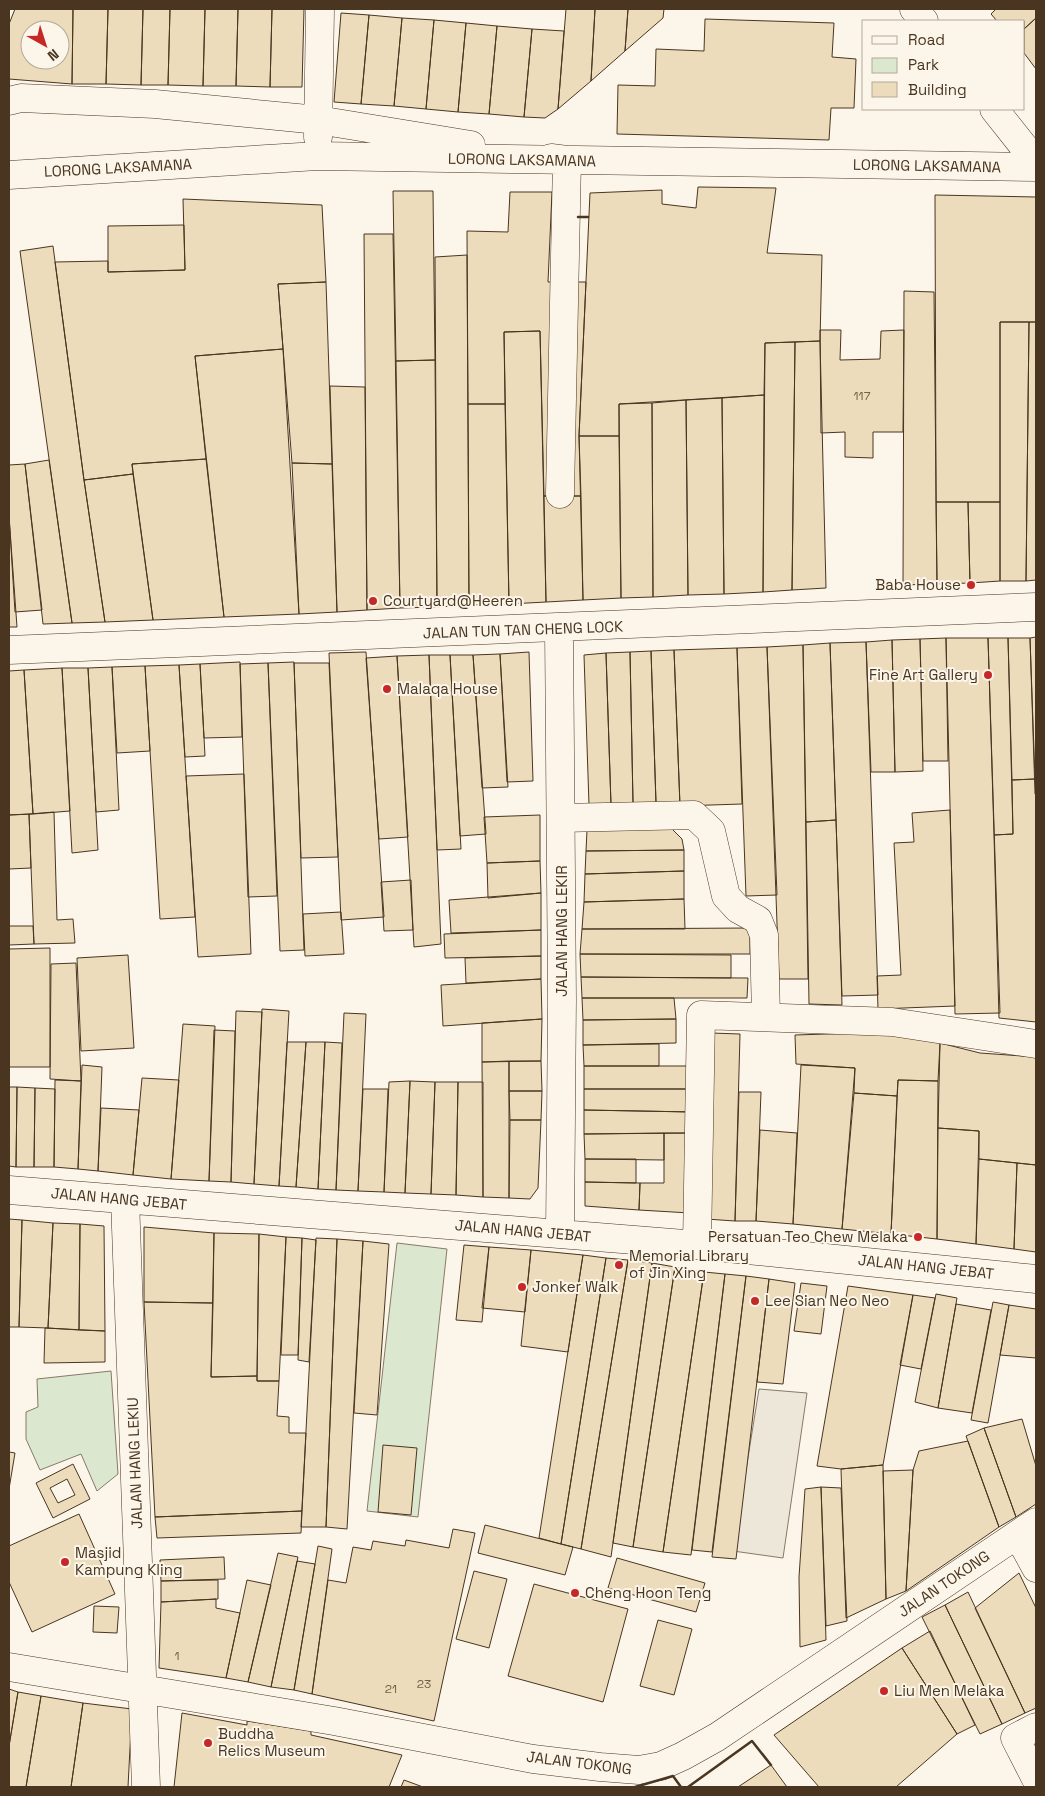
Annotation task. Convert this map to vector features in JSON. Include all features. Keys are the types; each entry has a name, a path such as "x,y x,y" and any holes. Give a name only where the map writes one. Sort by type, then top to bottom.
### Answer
{"street":[{"path":"317,156 320,9"},
{"path":"914,9 923,20"},
{"path":"9,101 21,98 155,104 318,120 567,160 560,494"},
{"path":"995,110 1036,162"},
{"name":"LORONG LAKSAMANA","path":"9,175 317,156 1036,167"},
{"name":"JALAN TUN TAN CHENG LOCK","path":"9,650 559,629 1036,607"},
{"name":"JALAN HANG LEKIR","path":"559,629 562,818 560,1234"},
{"path":"562,818 694,815 711,831 726,896 738,909 758,920 764,935 766,1016"},
{"path":"697,1245 701,1016 766,1016 892,1022 1036,1044"},
{"name":"JALAN HANG JEBAT","path":"9,1190 697,1245 1036,1278"},
{"name":"JALAN HANG LEKIU","path":"125,1199 146,1787"},
{"path":"1027,1529 1036,1568"},
{"name":"JALAN TOKONG","path":"9,1667 334,1722 533,1759 601,1777 661,1766 717,1737 1027,1529"},
{"path":"1036,1727 1015,1738 1036,1779"}],"green space":[{"path":"397,1243 447,1249 418,1517 367,1511"},
{"path":"111,1371 118,1474 97,1491 81,1454 40,1470 26,1439 26,1412 38,1407 37,1379"}],"shaded area":[{"path":"759,1389 807,1393 783,1558 733,1551"}],"building":[{"path":"15,9 73,9 72,84 9,79 9,24"},
{"path":"73,9 108,9 106,84 72,84"},
{"path":"108,9 143,9 141,85 106,84"},
{"path":"143,9 170,9 168,85 141,85"},
{"path":"170,9 205,9 203,86 168,85"},
{"path":"205,9 238,9 236,86 203,86"},
{"path":"238,9 272,9 270,87 236,86"},
{"path":"272,9 304,9 302,87 270,87"},
{"path":"566,9 595,9 591,81 558,109"},
{"path":"595,9 628,9 625,51 591,81"},
{"path":"628,9 664,9 663,18 625,51"},
{"path":"996,9 1036,9 1036,18 1025,28 1025,20 996,20 991,14"},
{"path":"341,13 369,15 361,104 334,102"},
{"path":"369,15 402,18 394,106 361,104"},
{"path":"402,18 434,20 426,109 394,106"},
{"path":"1036,18 1036,69 1025,54 1025,28"},
{"path":"705,19 834,23 832,57 856,59 854,108 831,108 829,140 617,134 618,85 655,86 656,49 704,51"},
{"path":"434,20 466,23 458,112 426,109"},
{"path":"466,23 497,26 489,114 458,112"},
{"path":"497,26 532,29 524,117 489,114"},
{"path":"532,29 564,31 558,109 545,118 524,117"},
{"path":"698,187 776,188 767,253 822,255 820,341 765,343 764,395 619,404 619,436 579,436 590,193 662,190 662,204 696,208"},
{"path":"393,191 433,191 435,360 396,361"},
{"path":"510,192 552,192 548,282 586,282 579,436 581,496 544,496 540,331 504,332 505,404 468,404 467,231 508,232"},
{"path":"935,195 1036,197 1036,322 1000,322 1000,502 936,502"},
{"path":"183,199 322,205 326,282 278,284 283,349 195,356 206,459 132,464 133,474 84,480 55,262 108,261 108,272 185,270"},
{"path":"184,225 185,270 108,272 108,226"},
{"path":"364,234 393,234 400,608 367,610"},
{"path":"53,246 105,622 72,623 20,251"},
{"path":"467,255 469,605 437,607 435,257"},
{"path":"326,282 332,464 292,463 278,284"},
{"path":"904,291 934,292 937,584 903,585"},
{"path":"1000,322 1029,322 1026,581 1000,581"},
{"path":"1029,322 1036,322 1036,580 1026,581"},
{"path":"820,330 841,330 840,360 880,359 881,331 904,330 903,432 873,432 873,458 845,457 845,432 821,433"},
{"path":"540,331 546,602 509,604 504,332"},
{"path":"820,341 826,588 792,590 795,342"},
{"path":"795,342 792,590 763,592 765,343"},
{"path":"283,349 299,614 224,617 195,356"},
{"path":"435,360 437,607 400,608 396,361"},
{"path":"330,386 365,387 367,610 337,612"},
{"path":"764,395 763,592 724,594 722,398"},
{"path":"722,398 724,594 688,595 686,400"},
{"path":"686,400 688,595 653,597 652,403"},
{"path":"652,403 653,597 621,598 619,404"},
{"path":"468,404 505,404 509,604 469,605"},
{"path":"579,436 619,436 621,598 583,600"},
{"path":"206,459 224,617 153,620 132,464"},
{"path":"49,460 72,623 43,624 25,464"},
{"path":"292,463 332,464 337,612 299,614"},
{"path":"25,464 42,610 15,612 9,516 9,465"},
{"path":"133,474 153,620 105,622 84,480"},
{"path":"544,496 581,496 583,600 546,602"},
{"path":"936,502 968,502 970,583 937,584"},
{"path":"968,502 1000,502 1000,581 970,583"},
{"path":"9,516 17,627 9,627"},
{"path":"1036,637 1036,794 1035,794 1030,638"},
{"path":"946,638 948,761 923,761 920,639"},
{"path":"946,638 988,638 1000,1013 955,1014"},
{"path":"988,638 1008,638 1013,834 994,835"},
{"path":"1008,638 1030,638 1035,779 1012,780"},
{"path":"920,639 923,771 895,772 892,640"},
{"path":"892,640 895,772 871,772 866,642"},
{"path":"866,642 878,995 842,996 830,643"},
{"path":"830,643 836,820 806,822 803,645"},
{"path":"803,645 808,979 779,979 767,647"},
{"path":"767,647 777,895 746,896 737,648"},
{"path":"737,648 742,804 680,806 674,650"},
{"path":"674,650 680,806 656,803 651,651"},
{"path":"651,651 656,803 633,803 630,652"},
{"path":"366,652 384,917 341,920 329,653"},
{"path":"529,652 533,781 507,782 500,654"},
{"path":"630,652 633,803 611,805 606,653"},
{"path":"606,653 611,805 589,805 584,655"},
{"path":"500,654 508,787 482,788 473,655"},
{"path":"429,655 441,944 414,947 397,656"},
{"path":"429,655 450,655 461,849 437,850"},
{"path":"450,655 473,655 486,834 460,836"},
{"path":"397,656 408,837 379,839 366,658"},
{"path":"240,662 242,737 204,738 200,664"},
{"path":"294,662 304,950 280,951 268,663"},
{"path":"268,663 277,896 248,897 240,664"},
{"path":"294,663 329,663 338,857 301,858"},
{"path":"200,664 205,756 185,757 179,665"},
{"path":"179,665 195,917 160,919 145,666"},
{"path":"145,666 150,751 117,753 112,667"},
{"path":"112,667 119,810 96,812 88,668"},
{"path":"62,668 70,811 33,814 24,670"},
{"path":"62,668 88,668 98,850 72,853"},
{"path":"24,670 33,814 9,815 9,671"},
{"path":"244,774 251,954 198,957 186,776"},
{"path":"1035,779 1036,1022 999,1018 994,835 1013,834 1012,780"},
{"path":"950,810 955,1006 878,1009 877,976 901,975 894,843 914,842 912,813"},
{"path":"54,812 57,920 73,919 75,943 34,944 29,814"},
{"path":"29,814 31,868 9,869 9,815"},
{"path":"540,815 540,861 487,863 484,817"},
{"path":"836,820 842,1005 809,1004 806,822"},
{"path":"670,827 682,839 684,850 586,851 587,830"},
{"path":"684,850 684,871 585,874 586,851"},
{"path":"540,861 541,893 488,898 487,863"},
{"path":"684,871 684,899 584,902 585,874"},
{"path":"411,880 413,930 384,931 381,882"},
{"path":"541,893 541,930 451,933 449,900"},
{"path":"684,899 685,929 582,929 584,902"},
{"path":"341,912 344,954 305,956 303,914"},
{"path":"9,926 33,926 34,944 9,945"},
{"path":"750,928 750,954 580,954 582,929"},
{"path":"541,930 541,956 445,958 444,934"},
{"path":"50,948 50,1067 9,1067 9,949"},
{"path":"580,954 731,955 731,978 581,977"},
{"path":"128,955 134,1048 81,1051 77,958"},
{"path":"541,956 541,979 466,983 465,958"},
{"path":"76,963 81,1081 50,1079 51,964"},
{"path":"581,977 748,978 747,998 582,998"},
{"path":"541,979 542,1019 443,1026 441,985"},
{"path":"582,998 674,998 676,1019 583,1020"},
{"path":"262,1009 289,1011 279,1186 254,1184"},
{"path":"236,1011 262,1012 254,1184 231,1182"},
{"path":"344,1013 366,1014 358,1191 336,1190"},
{"path":"542,1019 541,1061 482,1062 482,1023"},
{"path":"676,1019 676,1043 583,1045 583,1020"},
{"path":"183,1024 215,1026 209,1181 171,1179"},
{"path":"214,1030 235,1031 231,1182 209,1181"},
{"path":"711,1033 740,1034 735,1221 706,1219"},
{"path":"858,1033 902,1036 940,1043 938,1081 898,1080 897,1096 854,1093 855,1068 796,1064 795,1035"},
{"path":"287,1042 306,1042 296,1187 279,1186"},
{"path":"306,1042 325,1042 318,1189 296,1187"},
{"path":"325,1042 342,1043 336,1190 318,1189"},
{"path":"940,1043 980,1053 1036,1057 1036,1165 979,1159 979,1131 938,1128"},
{"path":"659,1044 659,1066 584,1066 583,1045"},
{"path":"509,1061 541,1061 542,1091 509,1091"},
{"path":"509,1061 509,1198 483,1197 482,1062"},
{"path":"82,1065 102,1067 98,1171 78,1169"},
{"path":"801,1065 855,1068 842,1229 793,1224"},
{"path":"584,1066 692,1066 692,1089 584,1089"},
{"path":"142,1078 179,1080 171,1179 133,1175"},
{"path":"55,1080 81,1081 78,1169 54,1167"},
{"path":"898,1080 938,1081 937,1239 891,1234"},
{"path":"410,1081 435,1082 431,1194 405,1193"},
{"path":"410,1081 405,1193 384,1192 389,1082"},
{"path":"435,1082 458,1082 456,1195 431,1194"},
{"path":"458,1082 483,1082 483,1197 456,1195"},
{"path":"9,1087 17,1087 16,1167 9,1166"},
{"path":"17,1087 35,1088 34,1167 16,1167"},
{"path":"35,1088 55,1089 54,1167 34,1167"},
{"path":"363,1089 388,1089 384,1192 358,1191"},
{"path":"584,1089 692,1089 693,1112 584,1110"},
{"path":"509,1091 542,1091 541,1120 510,1120"},
{"path":"739,1092 761,1092 756,1221 735,1221"},
{"path":"854,1093 897,1096 891,1234 842,1229"},
{"path":"101,1108 139,1110 133,1175 98,1171"},
{"path":"584,1110 693,1112 694,1133 584,1134"},
{"path":"510,1120 541,1120 538,1188 530,1199 509,1198"},
{"path":"938,1128 979,1131 976,1244 937,1239"},
{"path":"760,1130 797,1133 793,1224 756,1221"},
{"path":"664,1133 694,1133 690,1213 639,1210 640,1183 664,1183"},
{"path":"664,1133 664,1160 585,1159 584,1134"},
{"path":"585,1159 636,1159 636,1183 585,1182"},
{"path":"979,1159 1017,1163 1014,1249 976,1244"},
{"path":"1017,1163 1036,1165 1036,1252 1014,1249"},
{"path":"585,1182 640,1183 639,1210 585,1206"},
{"path":"9,1219 22,1220 19,1327 9,1327"},
{"path":"22,1220 53,1223 48,1328 19,1327"},
{"path":"53,1223 80,1224 79,1330 48,1328"},
{"path":"80,1224 104,1226 105,1331 79,1330"},
{"path":"144,1227 214,1233 213,1303 144,1302"},
{"path":"214,1233 259,1234 257,1376 211,1377"},
{"path":"259,1234 286,1237 279,1381 257,1381"},
{"path":"286,1237 302,1238 298,1355 281,1355"},
{"path":"302,1238 316,1240 309,1362 298,1360"},
{"path":"316,1238 337,1239 326,1527 301,1527"},
{"path":"337,1239 363,1241 347,1529 326,1527"},
{"path":"363,1241 389,1244 377,1415 354,1413"},
{"path":"464,1245 489,1247 482,1322 456,1320"},
{"path":"489,1247 531,1250 525,1312 482,1308"},
{"path":"531,1250 583,1255 568,1352 521,1346"},
{"path":"583,1255 606,1258 561,1544 539,1538"},
{"path":"606,1258 628,1260 581,1549 561,1544"},
{"path":"628,1260 652,1263 611,1557 581,1549"},
{"path":"652,1263 675,1267 633,1547 613,1543"},
{"path":"675,1267 704,1272 663,1552 633,1547"},
{"path":"704,1272 725,1274 691,1555 663,1552"},
{"path":"725,1274 746,1276 712,1552 692,1550"},
{"path":"746,1276 769,1279 736,1559 712,1557"},
{"path":"769,1279 795,1283 783,1384 757,1382"},
{"path":"801,1283 827,1286 821,1334 794,1331"},
{"path":"848,1286 913,1295 883,1465 841,1469 817,1466"},
{"path":"936,1294 957,1298 938,1408 915,1402"},
{"path":"913,1295 935,1298 921,1369 900,1365"},
{"path":"144,1302 213,1303 211,1377 257,1376 257,1381 279,1381 277,1416 289,1417 289,1433 306,1433 302,1511 155,1517"},
{"path":"993,1302 1009,1305 988,1423 971,1420"},
{"path":"956,1304 991,1310 972,1413 938,1408"},
{"path":"1009,1305 1036,1309 1036,1358 1000,1355"},
{"path":"45,1328 105,1331 105,1362 44,1363"},
{"path":"1022,1419 1036,1466 1036,1504 1016,1517 984,1428"},
{"path":"984,1428 1016,1517 999,1527 966,1436"},
{"path":"968,1441 999,1527 906,1591 913,1470 919,1451"},
{"path":"383,1445 417,1448 411,1515 378,1512"},
{"path":"9,1452 15,1453 9,1489"},
{"path":"73,1464 90,1499 53,1518 36,1483","holes":["67,1479 75,1495 58,1503 50,1488"]},
{"path":"883,1465 886,1599 846,1618 841,1469"},
{"path":"913,1470 906,1591 886,1599 883,1471"},
{"path":"821,1487 826,1640 800,1647 799,1577 805,1489"},
{"path":"821,1487 841,1488 847,1621 826,1626"},
{"path":"302,1511 301,1533 157,1538 155,1517"},
{"path":"79,1514 115,1594 32,1632 9,1582 9,1546"},
{"path":"485,1525 573,1547 565,1575 478,1553"},
{"path":"453,1529 475,1533 434,1721 312,1694 328,1580 346,1583 353,1547 371,1550 373,1541 405,1546 406,1540 449,1548"},
{"path":"318,1546 332,1549 312,1694 294,1690"},
{"path":"278,1553 298,1557 271,1687 248,1682"},
{"path":"224,1557 225,1579 161,1581 160,1560"},
{"path":"617,1558 705,1583 696,1612 608,1588"},
{"path":"297,1561 315,1564 294,1690 271,1687"},
{"path":"474,1571 507,1579 489,1648 456,1639"},
{"path":"1019,1573 1036,1608 1036,1708 1025,1713 975,1608"},
{"path":"218,1580 218,1599 161,1602 161,1581"},
{"path":"247,1580 271,1585 248,1682 226,1678"},
{"path":"534,1584 628,1609 603,1702 508,1676"},
{"path":"968,1592 1025,1713 1002,1724 945,1605"},
{"path":"216,1599 216,1608 240,1613 226,1678 159,1668 161,1602"},
{"path":"945,1605 1002,1724 980,1734 922,1617"},
{"path":"94,1606 119,1607 117,1633 93,1632"},
{"path":"658,1620 692,1629 674,1695 640,1686"},
{"path":"930,1631 975,1725 957,1734 902,1648"},
{"name":"Liu Men Melaka","path":"902,1648 957,1734 896,1787 819,1787 774,1735"},
{"path":"9,1689 18,1692 9,1746"},
{"path":"18,1692 41,1696 26,1787 9,1787 9,1746"},
{"path":"41,1696 83,1703 71,1787 26,1787"},
{"path":"83,1703 132,1709 128,1787 71,1787"},
{"path":"182,1713 247,1725 247,1721 311,1731 311,1735 402,1755 389,1787 174,1787"},
{"path":"771,1765 787,1787 738,1787"},
{"path":"404,1780 423,1787 401,1787"}],"wall":[{"path":"578,217 588,217"},
{"path":"688,1787 752,1741 771,1765"},
{"path":"635,1787 673,1776 681,1787"}],"place":[{"name":"Baba House","path":"971,585"},
{"name":"Courtyard@Heeren","path":"373,601"},
{"name":"Fine Art Gallery","path":"988,675"},
{"name":"Malaqa House","path":"387,689"},
{"name":"Persatuan Teo Chew Melaka","path":"918,1237"},
{"name":"Memorial Library of Jin Xing","path":"619,1265"},
{"name":"Jonker Walk","path":"522,1287"},
{"name":"Lee Sian Neo Neo","path":"755,1301"},
{"name":"Masjid Kampung Kling","path":"65,1562"},
{"name":"Cheng Hoon Teng","path":"575,1593"},
{"name":"Liu Men Melaka","path":"884,1691"},
{"name":"Buddha Relics Museum","path":"208,1743"}]}
